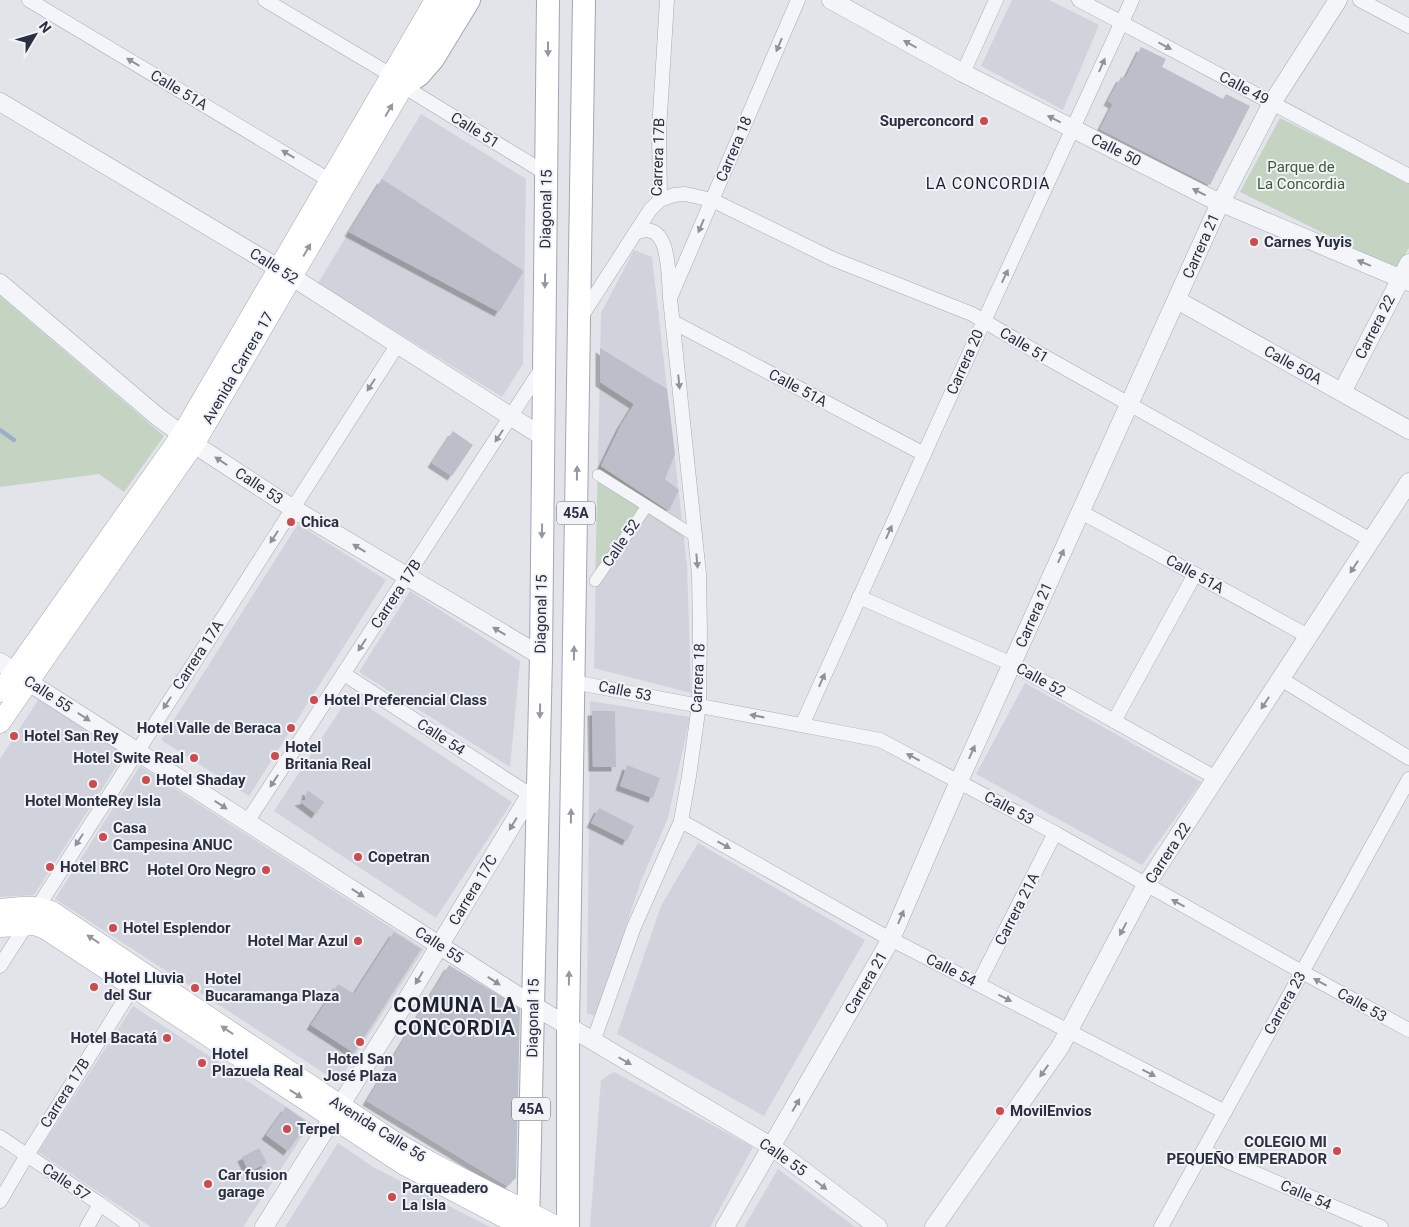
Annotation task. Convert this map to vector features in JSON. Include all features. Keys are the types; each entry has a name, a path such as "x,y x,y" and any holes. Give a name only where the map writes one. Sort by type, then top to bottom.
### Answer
{"main road":[{"name":"Avenida Carrera 17","path":"0,692 188,438 397,80 435,0"},
{"name":"Avenida Carrera 17","path":"285,272 329,180 454,0"},
{"path":"397,80 419,75 434,59 469,0"},
{"name":"Diagonal 15","path":"526,1222 534,1006 535,792 541,656 548,0"},
{"name":"45A","path":"568,1227 568,1027 584,0"},
{"name":"Avenida Carrera 17","path":"0,723 14,671"},
{"name":"Avenida Calle 56","path":"0,909 36,907 53,912 336,1112"},
{"name":"Avenida Calle 56","path":"0,927 35,925 45,929 133,987 336,1112 413,1152 526,1222 558,1227"}],"street":[{"name":"Calle 51A","path":"29,0 329,180"},
{"name":"Calle 51","path":"265,0 547,174"},
{"name":"Carrera 17B","path":"579,320 650,210 660,200 659,131 667,0"},
{"name":"Carrera 18","path":"670,298 798,0"},
{"name":"Calle 50","path":"831,0 963,73 1221,203 1406,274"},
{"path":"963,73 996,0"},
{"name":"Calle 49","path":"1079,0 1409,176"},
{"name":"Carrera 20","path":"802,724 984,320 1074,129 1132,0"},
{"name":"Carrera 21","path":"726,1227 891,939 959,781 1221,203 1272,103 1338,0"},
{"path":"1360,0 1409,26"},
{"name":"Calle 52","path":"0,102 285,272 543,437"},
{"name":"Calle 51","path":"660,200 674,195 685,194 712,200 833,259 984,320 1040,354 1371,540"},
{"name":"Carrera 18","path":"593,1042 634,927 681,821 698,705 699,574 664,245 660,236 652,230 643,230 635,233"},
{"name":"Carrera 22","path":"1342,392 1406,274"},
{"name":"Calle 53","path":"0,283 158,417 188,438 292,508 541,656"},
{"name":"Calle 50A","path":"1177,300 1409,430"},
{"name":"Calle 51A","path":"673,322 924,454"},
{"name":"Carrera 17A","path":"0,966 398,344"},
{"name":"Carrera 17B","path":"247,822 544,365"},
{"name":"Calle 52","path":"598,475 695,536"},
{"name":"Carrera 22","path":"934,1227 1053,1058 1146,886 1408,484"},
{"name":"Calle 52","path":"595,581 646,506"},
{"name":"Calle 51A","path":"1081,512 1308,636"},
{"path":"1114,721 1195,574"},
{"name":"Calle 52","path":"859,597 1012,664 1216,778"},
{"name":"Calle 55","path":"14,671 534,1006 772,1147 878,1227"},
{"name":"Calle 54","path":"344,674 535,792"},
{"path":"1281,679 1409,758"},
{"name":"Calle 53","path":"574,682 880,740 1055,833 1146,886 1409,1030"},
{"name":"Carrera 23","path":"1161,1227 1409,780"},
{"name":"Carrera 17C","path":"264,1227 535,792"},
{"name":"Calle 54","path":"681,821 891,939 1225,1112"},
{"name":"Carrera 21A","path":"978,984 1055,833"},
{"name":"Carrera 17B","path":"0,1201 133,987"},
{"name":"Calle 57","path":"0,1137 132,1227"},
{"name":"Calle 54","path":"1203,1151 1381,1227"},
{"path":"87,1227 100,1204"}],"shaded area":[{"path":"1012,0 1049,0 1099,25 1063,110 981,66"},
{"path":"421,114 526,179 523,364 502,397 318,283"},
{"path":"634,250 652,257 687,565 691,693 594,668 601,313"},
{"path":"298,524 386,580 249,796 161,740"},
{"path":"410,591 520,661 510,767 359,672"},
{"path":"1025,683 1201,782 1142,865 976,774"},
{"path":"350,695 512,802 436,918 274,811"},
{"path":"40,697 125,753 34,895 0,897 0,759"},
{"path":"590,701 690,717 668,818 641,881 596,1016 587,1013"},
{"path":"140,766 424,949 338,1082 55,899"},
{"path":"698,843 865,940 764,1116 617,1034 661,906"},
{"path":"133,1006 311,1123 243,1227 151,1227 38,1152"},
{"path":"614,1072 753,1147 710,1227 590,1227 601,1080"},
{"path":"338,1143 373,1167 490,1227 285,1227"},
{"path":"778,1169 855,1227 744,1227"}],"green space":[{"name":"Parque de La Concordia","path":"1280,118 1409,182 1409,248 1396,269 1240,192"},
{"path":"0,296 164,436 124,492 99,474 0,487"},
{"path":"598,466 601,466 682,521 684,539 648,514 595,586"}],"building":[{"path":"1141,47 1166,59 1162,67 1223,99 1226,94 1250,106 1210,185 1100,129 1113,104 1108,101 1121,77 1125,79"},
{"path":"382,179 524,271 499,312 349,232"},
{"path":"600,348 667,389 675,454 665,479 679,490 669,511 601,466 621,425 634,404 600,382"},
{"path":"453,431 473,445 452,476 432,463"},
{"path":"592,711 615,711 616,767 593,767"},
{"path":"627,765 660,778 653,798 620,786"},
{"path":"307,790 324,802 316,814 299,801 305,800"},
{"path":"599,808 634,826 627,841 591,823"},
{"path":"394,932 421,949 354,1053 311,1025 338,984 354,994"},
{"path":"449,965 520,1008 516,1178 507,1186 367,1101"},
{"name":"Terpel","path":"286,1107 308,1123 288,1151 266,1135"},
{"path":"259,1148 267,1163 249,1172 242,1157"}],"waterway":[{"path":"0,430 14,440"}],"place":[{"name":"Superconcord","path":"984,121"},
{"name":"Carnes Yuyis","path":"1254,242"},
{"name":"Chica","path":"291,522"},
{"name":"Hotel Preferencial Class","path":"314,700"},
{"name":"Hotel Valle de Beraca","path":"291,728"},
{"name":"Hotel San Rey","path":"14,736"},
{"name":"Hotel Britania Real","path":"275,756"},
{"name":"Hotel Swite Real","path":"194,758"},
{"name":"Hotel Shaday","path":"146,780"},
{"name":"Hotel MonteRey Isla","path":"93,784"},
{"name":"Casa Campesina ANUC","path":"103,837"},
{"name":"Copetran","path":"358,857"},
{"name":"Hotel BRC","path":"50,867"},
{"name":"Hotel Oro Negro","path":"266,870"},
{"name":"Hotel Esplendor","path":"113,928"},
{"name":"Hotel Mar Azul","path":"358,941"},
{"name":"Hotel Lluvia del Sur","path":"94,987"},
{"name":"Hotel Bucaramanga Plaza","path":"195,988"},
{"name":"Hotel Bacatá","path":"167,1038"},
{"name":"Hotel San José Plaza","path":"360,1042"},
{"name":"Hotel Plazuela Real","path":"202,1063"},
{"name":"MovilEnvios","path":"1000,1111"},
{"name":"Terpel","path":"287,1129"},
{"name":"COLEGIO MI PEQUEÑO EMPERADOR","path":"1337,1151"},
{"name":"Car fusion garage","path":"208,1184"},
{"name":"Parqueadero La Isla","path":"392,1197"}],"district":[{"name":"LA CONCORDIA","path":"988,183"},
{"name":"COMUNA LA CONCORDIA","path":"455,1016"}]}
